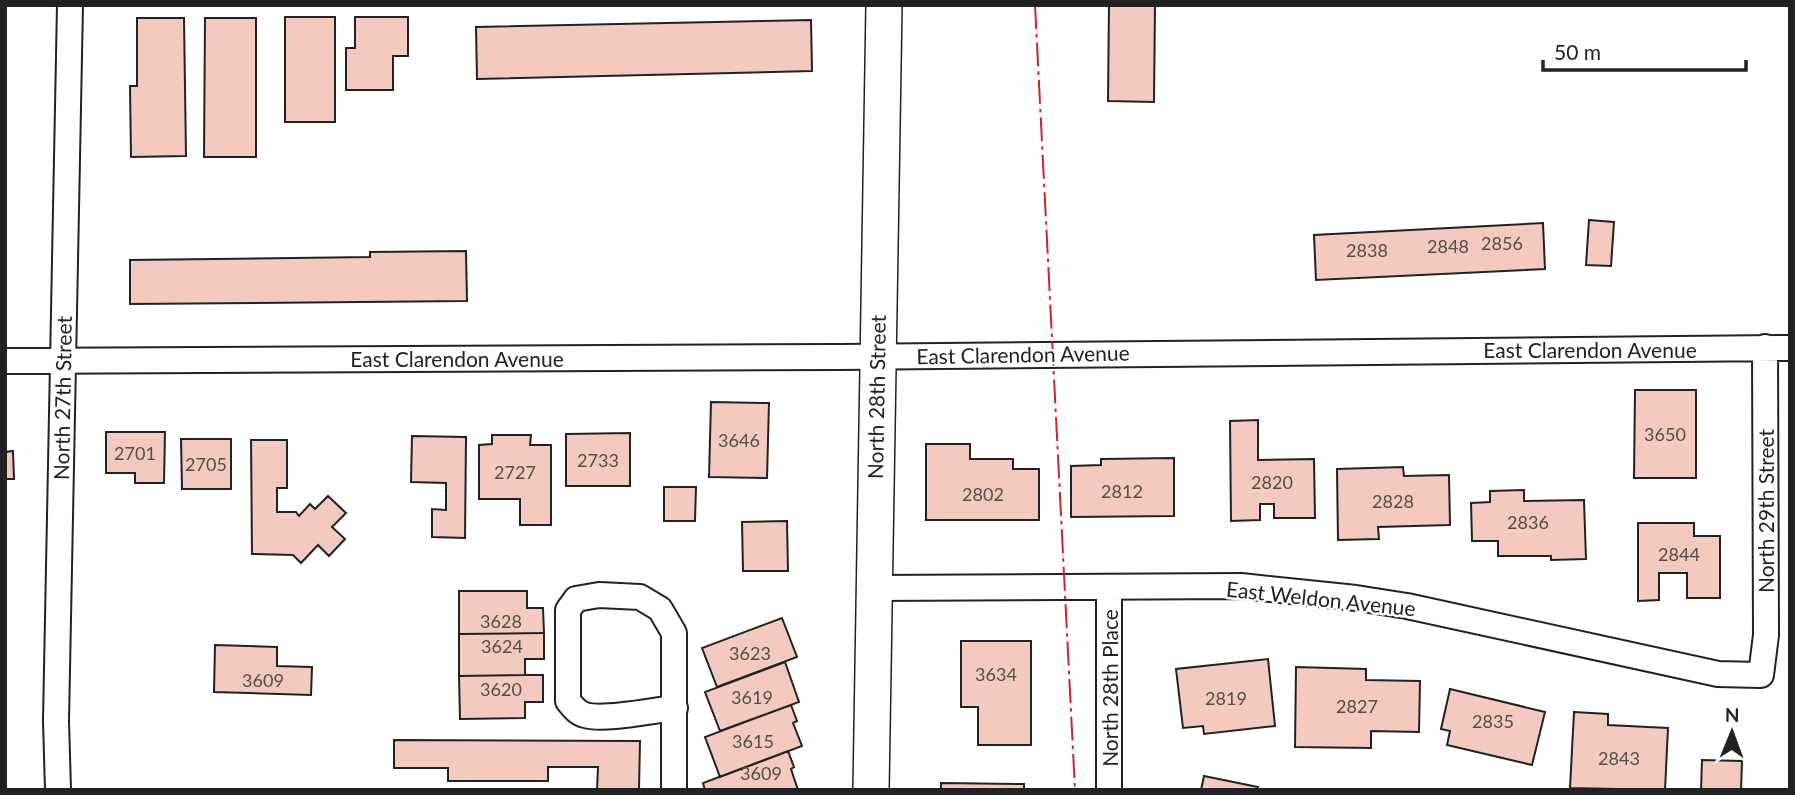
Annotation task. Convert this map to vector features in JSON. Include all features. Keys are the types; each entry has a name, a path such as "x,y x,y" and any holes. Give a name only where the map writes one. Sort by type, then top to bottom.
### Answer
{"street":[{"name":"North 27th Street","path":"58,790 56,721 70,5"},
{"name":"North 28th Street","path":"871,790 884,5"},
{"name":"North 29th Street","path":"1761,674 1766,635 1765,347"},
{"name":"East Clarendon Avenue","path":"5,361 1790,348"},
{"name":"East Weldon Avenue","path":"873,588 1241,586 1407,606 1718,674 1761,674"},
{"name":"North 28th Place","path":"1108,587 1110,790"},
{"path":"674,790 675,708 674,633 660,609 640,597 599,595 576,599 568,610 568,701 576,710 585,715 600,717 675,708"}],"building":[{"path":"1109,5 1155,5 1154,102 1108,101"},
{"path":"285,17 335,17 335,122 285,122"},
{"path":"355,17 408,17 408,56 393,56 393,90 346,90 346,48 355,48"},
{"path":"137,18 184,18 186,156 131,157 130,86 137,86"},
{"path":"205,18 256,18 256,157 204,157"},
{"path":"811,20 812,71 477,79 476,27"},
{"path":"1589,220 1614,222 1611,266 1586,265"},
{"path":"1543,223 1545,269 1316,280 1314,235"},
{"path":"466,251 467,301 130,304 130,260 370,257 370,252"},
{"path":"1635,390 1696,390 1696,478 1634,478"},
{"path":"711,402 769,403 767,478 709,477"},
{"path":"1258,420 1258,460 1314,459 1315,518 1274,518 1274,504 1260,504 1260,520 1231,521 1230,421"},
{"path":"106,432 165,432 164,483 135,483 135,473 106,473"},
{"path":"630,433 630,486 566,486 566,434"},
{"path":"492,435 531,435 530,445 551,445 551,525 520,525 520,499 479,499 479,445 492,444"},
{"path":"412,436 466,437 465,538 432,537 432,509 446,510 446,483 411,482"},
{"path":"181,439 231,439 231,489 182,489"},
{"path":"251,440 287,440 287,488 277,488 277,512 296,512 299,516 310,504 315,509 328,496 346,513 332,527 345,539 329,556 318,545 301,563 293,555 252,554"},
{"path":"926,444 970,444 970,459 1013,459 1013,469 1039,469 1039,520 926,520"},
{"path":"13,451 14,479 5,479 5,452"},
{"path":"1174,458 1174,516 1071,517 1071,466 1101,465 1101,459"},
{"path":"1403,467 1404,476 1449,475 1450,525 1378,527 1379,539 1338,540 1337,469"},
{"path":"664,487 696,487 695,521 664,521"},
{"path":"1524,490 1524,501 1584,500 1586,559 1551,560 1551,556 1498,556 1498,541 1472,541 1471,503 1490,502 1490,491"},
{"path":"787,521 788,571 743,571 742,522"},
{"path":"1638,523 1694,523 1694,536 1720,536 1720,598 1687,598 1687,573 1659,573 1659,600 1638,601"},
{"path":"459,591 527,591 527,608 543,608 544,633 459,634"},
{"path":"782,618 797,657 717,687 702,648"},
{"path":"544,633 544,659 525,659 525,675 459,676 459,634"},
{"path":"961,641 1031,641 1031,745 978,745 978,707 961,707"},
{"path":"215,645 277,647 277,666 312,667 311,695 214,692"},
{"path":"1268,659 1275,726 1204,734 1203,726 1183,728 1176,669"},
{"path":"785,662 799,702 720,731 705,692"},
{"path":"1296,667 1366,669 1366,680 1420,681 1419,732 1371,731 1371,748 1295,747"},
{"path":"543,675 543,702 525,702 525,718 460,719 459,676"},
{"path":"1450,689 1545,712 1532,765 1447,745 1450,731 1441,729"},
{"path":"791,705 797,721 793,723 802,746 720,777 705,737"},
{"path":"1574,712 1608,714 1608,725 1668,728 1665,790 1570,788"},
{"path":"394,740 640,741 639,790 597,790 598,767 548,767 548,781 448,781 448,768 394,768"},
{"path":"788,751 798,790 705,790 703,783"},
{"path":"1702,760 1742,761 1741,790 1701,790"},
{"path":"1204,776 1258,787 1257,790 1201,790"},
{"path":"941,783 1024,784 1024,790 941,790"}],"power":[{"path":"1035,5 1075,790"}]}
